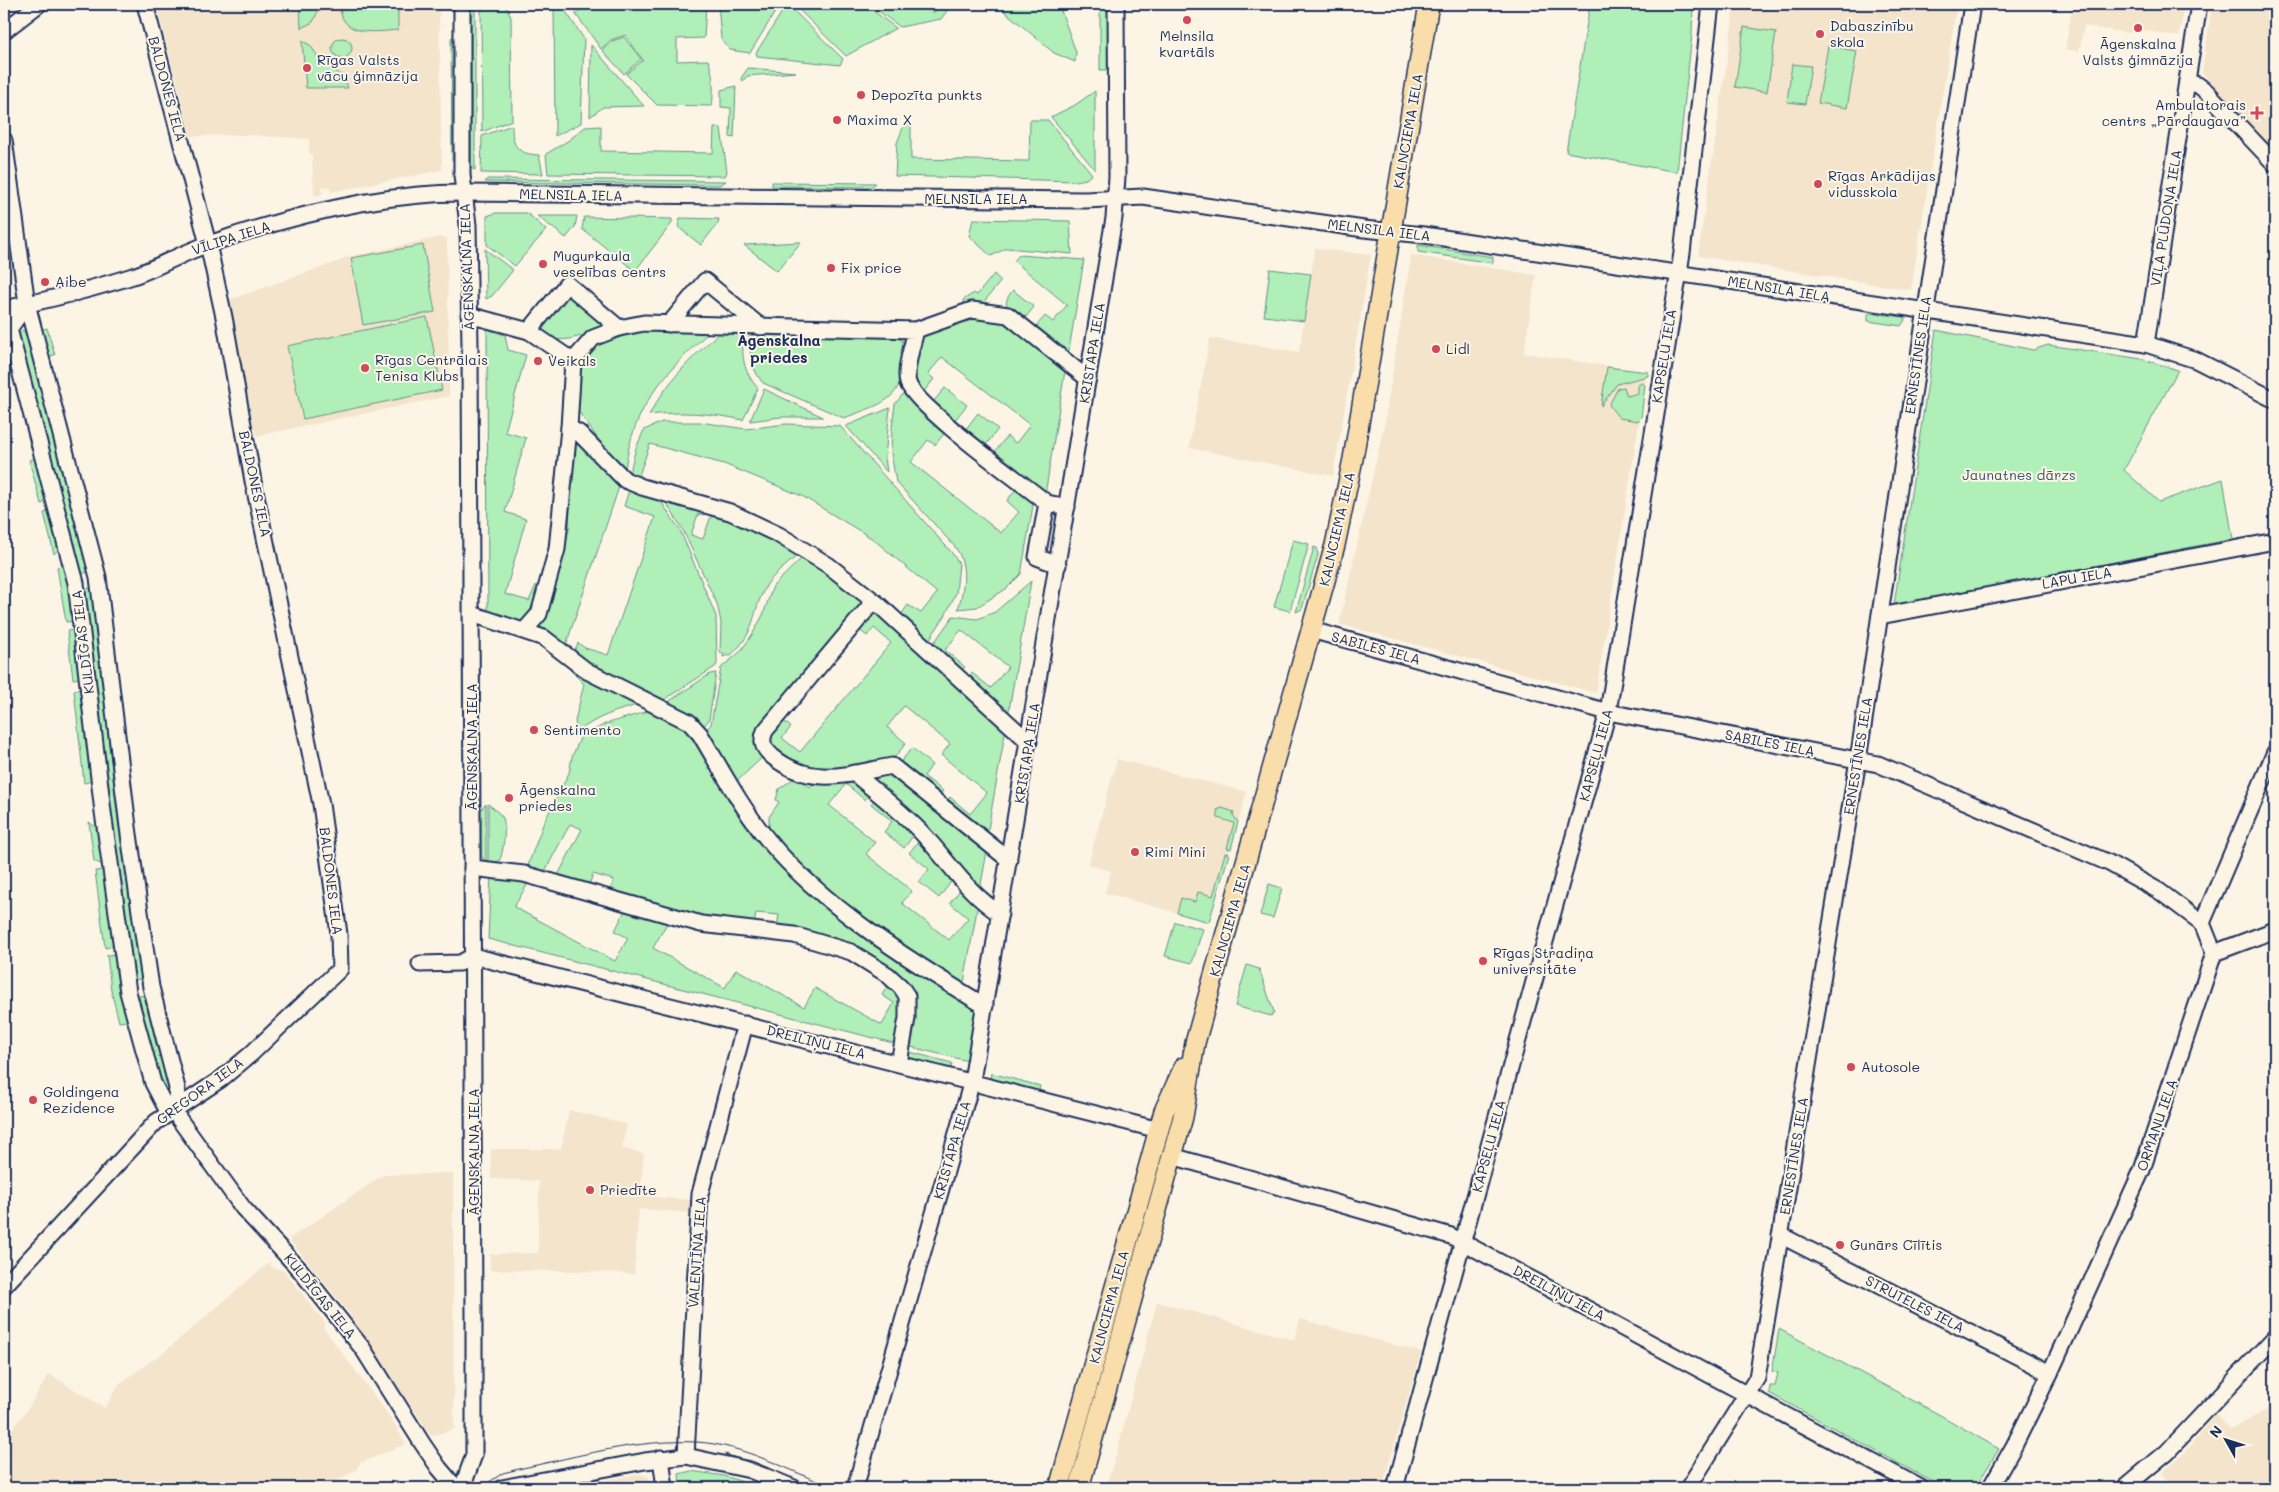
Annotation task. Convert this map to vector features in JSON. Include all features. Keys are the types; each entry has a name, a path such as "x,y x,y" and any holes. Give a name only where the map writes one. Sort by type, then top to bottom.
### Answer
{"main road":[{"name":"KALNCIEMA IELA","path":"1079,1488 1183,1117 1195,1043 1329,570 1353,459 1429,4"},
{"name":"KALNCIEMA IELA","path":"1059,1488 1158,1130 1164,1111 1195,1043"}],"street":[{"path":"4,31 39,4"},
{"name":"BALDONES IELA","path":"145,4 208,244 224,317 251,471 321,804 339,934 340,969"},
{"name":"ĀGENSKALNA IELA","path":"462,4 464,193 468,225 472,614 474,1455 462,1488"},
{"name":"KRISTAPA IELA","path":"856,1488 972,1081 1058,565 1115,198 1116,4"},
{"name":"KAPSEĻU IELA","path":"1395,1488 1608,712 1678,273 1711,4"},
{"name":"ERNESTĪNES IELA","path":"1688,1488 1757,1378 1858,760 1972,4"},
{"name":"VIĻA PLŪDOŅA IELA","path":"2146,344 2199,4"},
{"path":"2187,82 2198,85 2206,90 2275,164"},
{"name":"KULDĪGAS IELA","path":"4,140 27,304 98,577 128,827 151,987 176,1088 175,1110 179,1119 243,1208 300,1270 363,1349 426,1450 456,1488"},
{"name":"VĪLIPA IELA","path":"4,309 137,274 208,244 283,222 398,196 464,193"},
{"name":"MELNSILA IELA","path":"464,193 1086,200 1143,197 1678,273 1925,312 2146,344 2196,360 2275,400"},
{"path":"669,324 705,280 761,327"},
{"path":"529,331 567,284 619,328"},
{"name":"KULDĪGAS IELA","path":"27,304 10,329 76,583 103,812 128,992 153,1083 165,1106 175,1110"},
{"path":"525,630 539,614 558,549 570,428 574,361 593,338 619,328 644,323 916,330 972,310 1008,314 1088,379"},
{"path":"469,315 529,331 574,361"},
{"path":"916,330 908,361 908,383 926,406 1047,503 1067,507"},
{"path":"570,428 579,433 625,480 642,487 730,512 780,535 828,565 874,601 1028,742"},
{"path":"1047,503 1037,557 1058,565"},
{"name":"LAPU IELA","path":"1880,616 2275,541"},
{"path":"76,583 98,577"},
{"path":"874,601 765,731 761,739 762,745 784,765 808,776 854,773 892,766 1009,860"},
{"path":"472,614 525,630 544,638 587,671 689,722 700,734 766,838 797,872 842,910 914,962 985,1006"},
{"name":"SABILES IELA","path":"1311,630 1608,712 1878,764 2110,863 2159,891 2202,923"},
{"path":"2275,752 2202,923 2214,953 2275,930"},
{"path":"854,773 921,831 966,887 980,901 1000,914"},
{"path":"472,868 524,874 701,924 794,935 851,952 888,976 901,987 907,996 908,1018 899,1063"},
{"name":"ORMAŅU IELA","path":"1990,1488 2014,1446 2050,1373 2142,1170 2214,953"},
{"path":"420,964 460,963 473,956"},
{"name":"DREILIŅU IELA","path":"473,956 972,1081 1158,1130"},
{"name":"GREGORA IELA","path":"4,1286 156,1122 214,1084 251,1054 340,969"},
{"path":"128,992 151,987"},
{"name":"VALENTĪNA IELA","path":"686,1456 700,1194 745,1024"},
{"name":"DREILIŅU IELA","path":"1172,1156 1452,1236 1921,1488"},
{"name":"STRUTELES IELA","path":"1780,1235 2050,1373"},
{"path":"2124,1488 2168,1452 2275,1337"},
{"path":"502,1488 661,1458 686,1456 750,1470 794,1488"},
{"path":"661,1458 666,1488"}],"shaded area":[{"name":"Rīgas Valsts vācu ģimnāzija","path":"156,4 439,4 442,170 331,192 330,187 325,187 321,188 322,194 314,196 312,155 309,153 309,139 249,135 191,136"},
{"name":"Rīgas Arkādijas vidusskola","path":"1733,4 1957,4 1911,290 1698,256 1732,25"},
{"name":"Āgenskalna Valsts ģimnāzija","path":"2073,4 2184,4 2179,37 2141,30 2127,33 2084,26 2079,52 2065,49"},
{"name":"Ambulatorais centrs „Pārdaugava”","path":"2212,4 2275,4 2275,156 2202,72"},
{"path":"440,237 447,238 449,396 256,436 229,300 344,258"},
{"path":"1315,248 1371,255 1333,476 1189,448 1210,338 1299,352"},
{"path":"1411,255 1536,275 1524,353 1647,372 1596,693 1339,624 1384,426"},
{"path":"1117,759 1247,792 1209,922 1105,893 1111,871 1088,865"},
{"name":"Priedīte","path":"569,1110 627,1124 622,1148 644,1154 640,1196 691,1200 690,1213 639,1209 634,1274 581,1271 490,1270 490,1254 538,1253 539,1181 491,1179 491,1149 561,1149"},
{"path":"453,1173 454,1429 431,1436 351,1316 289,1239 383,1175"},
{"path":"270,1262 271,1267 283,1270 326,1324 323,1327 392,1420 406,1444 360,1463 356,1470 324,1488 4,1488 4,1464 11,1466 8,1435 29,1407 49,1374 105,1408 119,1384 164,1352"},
{"path":"1157,1302 1295,1340 1300,1319 1421,1352 1382,1488 1105,1488 1116,1455"},
{"path":"2275,1405 2275,1488 2171,1488 2162,1472 2183,1454 2216,1415 2231,1430"},
{"path":"641,1474 649,1477 651,1488 607,1488 606,1480"}],"green space":[{"path":"300,4 321,4 313,22 301,28"},
{"path":"340,4 386,4 386,6 398,7 398,30 370,32 352,28 341,15"},
{"path":"471,4 475,4 475,170 471,168"},
{"path":"481,4 505,4 511,17 512,120 482,132"},
{"path":"561,4 584,39 581,123 555,136 554,6"},
{"path":"592,4 706,4 704,38 677,39 677,61 708,60 713,83 712,106 657,105 626,74 643,60 625,35 611,40 601,49 575,13"},
{"path":"718,4 780,4 750,53 730,50 721,39"},
{"path":"787,4 843,59 840,65 757,56 756,53"},
{"path":"793,4 864,4 896,28 846,56"},
{"path":"869,4 917,4 934,13 939,4 952,4 941,19 900,27"},
{"path":"996,4 1054,4 1060,8 1076,52 1075,62 1054,53"},
{"path":"1100,4 1108,4 1109,66 1106,70 1100,70"},
{"path":"1590,4 1693,4 1692,34 1677,172 1566,152"},
{"path":"1744,27 1776,32 1767,92 1735,87"},
{"path":"456,35 455,160 452,160 451,38"},
{"path":"624,37 641,59 624,74 602,50 612,41"},
{"path":"338,38 346,38 352,44 352,52 346,58 338,58 332,52 332,44"},
{"path":"302,41 310,45 323,64 344,76 348,88 306,88"},
{"path":"591,45 644,106 603,107 590,117"},
{"path":"1828,46 1857,51 1847,108 1818,103"},
{"path":"1792,64 1811,66 1805,104 1787,102"},
{"path":"748,68 796,72 747,76 743,81 741,78"},
{"path":"736,86 734,138 730,137 731,108 721,107 721,90"},
{"path":"1095,91 1095,170 1051,117 1075,105"},
{"path":"1030,120 1048,120 1092,174 1086,179 1076,181 895,176 897,143 904,125 911,124 911,159 1029,161"},
{"path":"512,125 513,138 517,148 526,153 539,155 543,174 481,173 482,136"},
{"path":"601,126 601,151 713,153 714,128 721,128 727,172 725,176 548,174 546,154 569,140 585,127"},
{"path":"487,179 726,181 719,185 485,182"},
{"path":"772,182 876,183 871,187 772,186"},
{"path":"496,213 527,213 546,230 515,266 487,245 487,216"},
{"path":"537,216 577,216 575,227 566,238"},
{"path":"584,217 672,219 672,223 635,271 582,229"},
{"path":"680,218 719,219 701,245 678,227"},
{"path":"973,219 1070,221 1072,254 1007,248 991,256 969,236"},
{"path":"801,242 777,271 744,245"},
{"path":"423,245 435,312 363,325 351,258"},
{"path":"1418,245 1493,257 1493,263 1418,252"},
{"path":"485,249 513,270 492,296 486,299"},
{"path":"1019,255 1084,260 1068,356 1038,330 1037,325 1045,316 1053,322 1067,305 1014,261"},
{"path":"1270,269 1311,274 1304,321 1264,316"},
{"path":"994,274 1001,281 983,303 965,306 963,300 974,293 977,295"},
{"path":"568,287 615,327 570,339 554,340 534,330"},
{"path":"1013,290 1034,307 1026,317 1011,311 1006,305"},
{"path":"1868,314 1904,317 1905,320 1901,326 1868,321"},
{"path":"987,316 999,320 1019,332 1065,371 1045,495 993,454 1007,436 1016,443 1030,425 942,357 928,374 934,379 922,394 912,377 920,339 924,331 969,318"},
{"name":"Rīgas Centrālais Tenisa Klubs","path":"427,317 442,390 303,419 287,346"},
{"path":"47,328 55,355 47,357 40,330"},
{"path":"665,328 710,331 665,376 644,408 635,426 625,470 606,450 576,408 578,366 595,344 622,333"},
{"path":"487,329 505,335 508,350 526,355 505,432 526,438 505,512 526,519 505,594 529,601 536,585 544,587 535,613 522,626 488,615"},
{"path":"24,330 46,406 87,565 88,572 81,574 17,333"},
{"name":"Jaunatnes dārzs","path":"1936,330 2033,350 2048,345 2142,359 2178,370 2124,470 2159,502 2223,479 2233,539 1894,605"},
{"path":"719,333 744,334 744,363 749,376 758,388 743,420 696,413 649,415 680,371"},
{"path":"749,333 894,336 903,341 902,375 893,394 885,401 844,418 763,383 753,365"},
{"path":"1607,367 1648,372 1648,376 1617,384 1601,406"},
{"path":"1642,383 1645,385 1641,418 1638,421 1619,418 1609,405 1618,388 1624,387 1627,396 1638,393 1638,385"},
{"path":"908,388 947,430 935,445 928,440 911,462 1001,533 1019,512 1007,501 1018,486 1034,500 1021,574 1006,589 977,607 958,609 964,578 960,555 956,548 896,482 891,453 892,427 895,404"},
{"path":"945,388 967,405 954,421 932,403"},
{"path":"764,389 823,417 781,417 750,421"},
{"path":"890,408 885,457 887,472 846,426"},
{"path":"978,413 998,429 986,445 965,430"},
{"path":"662,422 700,422 746,429 786,424 840,426 952,553 959,564 956,593 945,616 927,643 898,619 908,605 921,613 937,593 873,539 802,496 724,464 650,444 638,478 629,475 636,448 644,430"},
{"path":"573,437 620,484 565,648 531,630 542,615 569,530"},
{"path":"36,458 47,502 41,504 29,460"},
{"path":"630,487 658,497 680,530 716,616 717,664 659,703 572,656 578,643 585,648 608,655 655,517 624,506"},
{"path":"663,498 733,521 800,553 777,573 766,586 745,639 729,657 728,655 723,657 723,653 720,653 721,622 717,604 682,528","holes":["705,513 711,516 703,539 691,535 698,514 704,515"]},
{"path":"50,511 61,547 54,554 44,513"},
{"path":"1293,540 1309,544 1290,611 1274,607"},
{"path":"1314,547 1317,548 1318,555 1302,609 1296,612"},
{"path":"805,555 871,602 767,723 766,754 736,782 704,733 711,724 721,668 740,652 752,635 763,615 773,586"},
{"path":"62,566 65,569 74,621 66,622 57,567"},
{"path":"1031,581 1008,716 967,680 972,673 991,688 1008,667 961,630 945,650 965,667 959,673 931,647 953,616 977,619 995,612"},
{"path":"91,588 118,820 142,971 142,979 134,980 123,918 84,589"},
{"path":"875,606 1006,728 987,835 946,803 950,797 970,814 987,793 941,755 950,744 904,706 887,727 906,743 892,761 817,771 797,768 769,748 770,731 781,719 791,727 782,738 800,752 891,643 874,628 867,636 857,628"},
{"path":"75,630 81,678 73,679 67,631"},
{"path":"571,664 642,704 608,715 592,722 577,732 575,721 584,684 570,670"},
{"path":"716,673 709,720 701,729 662,706 710,674"},
{"path":"81,689 92,781 84,783 74,690"},
{"path":"652,710 689,729 772,852 976,1006 968,1061 907,1046 913,1009 892,972 777,927 779,915 756,913 754,926 730,924 610,893 614,880 593,874 588,888 556,879 582,829 570,824 543,875 528,865 544,822 569,773 572,757 580,738 605,724"},
{"path":"912,748 932,765 924,776 943,791 938,797 898,765"},
{"path":"893,769 988,846 979,895 866,774"},
{"path":"797,776 810,787 816,780 854,780 870,794 865,800 846,784 829,805 875,842 866,854 912,891 902,903 949,940 968,918 950,903 960,890 978,904 963,988 852,911 807,873 769,831 769,817 779,802 776,800 779,789"},
{"path":"876,798 916,832 904,848 884,832 892,821 871,804"},
{"path":"486,804 486,863 481,855 481,809"},
{"path":"488,804 503,818 504,833 499,861 488,864"},
{"path":"1222,808 1234,812 1233,815 1238,822 1231,849 1227,848 1234,823 1218,818 1217,810"},
{"path":"89,822 98,829 103,865 94,861"},
{"path":"921,838 946,870 951,882 939,898 919,882 929,869 909,853"},
{"path":"1225,853 1229,854 1209,922 1177,913 1181,898 1195,902 1198,892 1213,896"},
{"path":"103,870 114,946 105,948 95,871"},
{"path":"491,873 530,880 514,907 615,961 628,938 615,931 627,906 670,918 653,948 725,988 736,969 804,1007 815,988 882,1025 894,1003 882,995 888,984 900,999 902,1005 903,1012 897,1044 488,939"},
{"path":"1269,884 1282,888 1273,918 1260,915"},
{"path":"1175,922 1203,929 1192,963 1165,956"},
{"path":"115,954 127,1021 119,1022 111,990 107,955"},
{"path":"1247,965 1259,969 1274,1012 1271,1016 1235,1006"},
{"path":"145,995 156,1044 171,1093 163,1096 137,999 138,996"},
{"path":"906,1051 952,1063 951,1068 910,1058"},
{"path":"991,1073 1040,1086 1039,1091 990,1078"},
{"path":"1779,1329 1942,1416 1999,1449 1975,1488 1944,1488 1769,1393 1770,1386 1775,1386 1778,1373 1772,1372"},
{"path":"691,1471 724,1476 762,1488 728,1484 680,1488 679,1474"}],"tram line":[{"path":"480,1488 503,1473 523,1468 609,1449 674,1442 713,1444 748,1453 833,1488"},
{"path":"725,1454 768,1469"}],"place":[{"name":"Melnsila kvartāls","path":"1187,20"},
{"name":"Āgenskalna Valsts ģimnāzija","path":"2138,28"},
{"name":"Dabaszinību skola","path":"1820,34"},
{"name":"Rīgas Valsts vācu ģimnāzija","path":"307,68"},
{"name":"Depozīta punkts","path":"861,95"},
{"name":"Ambulatorais centrs „Pārdaugava”","path":"2257,113"},
{"name":"Maxima X","path":"837,120"},
{"name":"Rīgas Arkādijas vidusskola","path":"1818,184"},
{"name":"Mugurkaula veselības centrs","path":"543,264"},
{"name":"Fix price","path":"831,268"},
{"name":"Aibe","path":"45,282"},
{"name":"Lidl","path":"1436,349"},
{"name":"Veikals","path":"538,361"},
{"name":"Rīgas Centrālais Tenisa Klubs","path":"365,368"},
{"name":"Sentimento","path":"534,730"},
{"name":"Āgenskalna priedes","path":"509,798"},
{"name":"Rimi Mini","path":"1135,852"},
{"name":"Rīgas Stradiņa universitāte","path":"1483,961"},
{"name":"Autosole","path":"1851,1067"},
{"name":"Goldingena Rezidence","path":"33,1100"},
{"name":"Priedīte","path":"590,1190"},
{"name":"Gunārs Cīlītis","path":"1840,1245"}],"district":[{"name":"Āgenskalna priedes","path":"779,350"}]}
